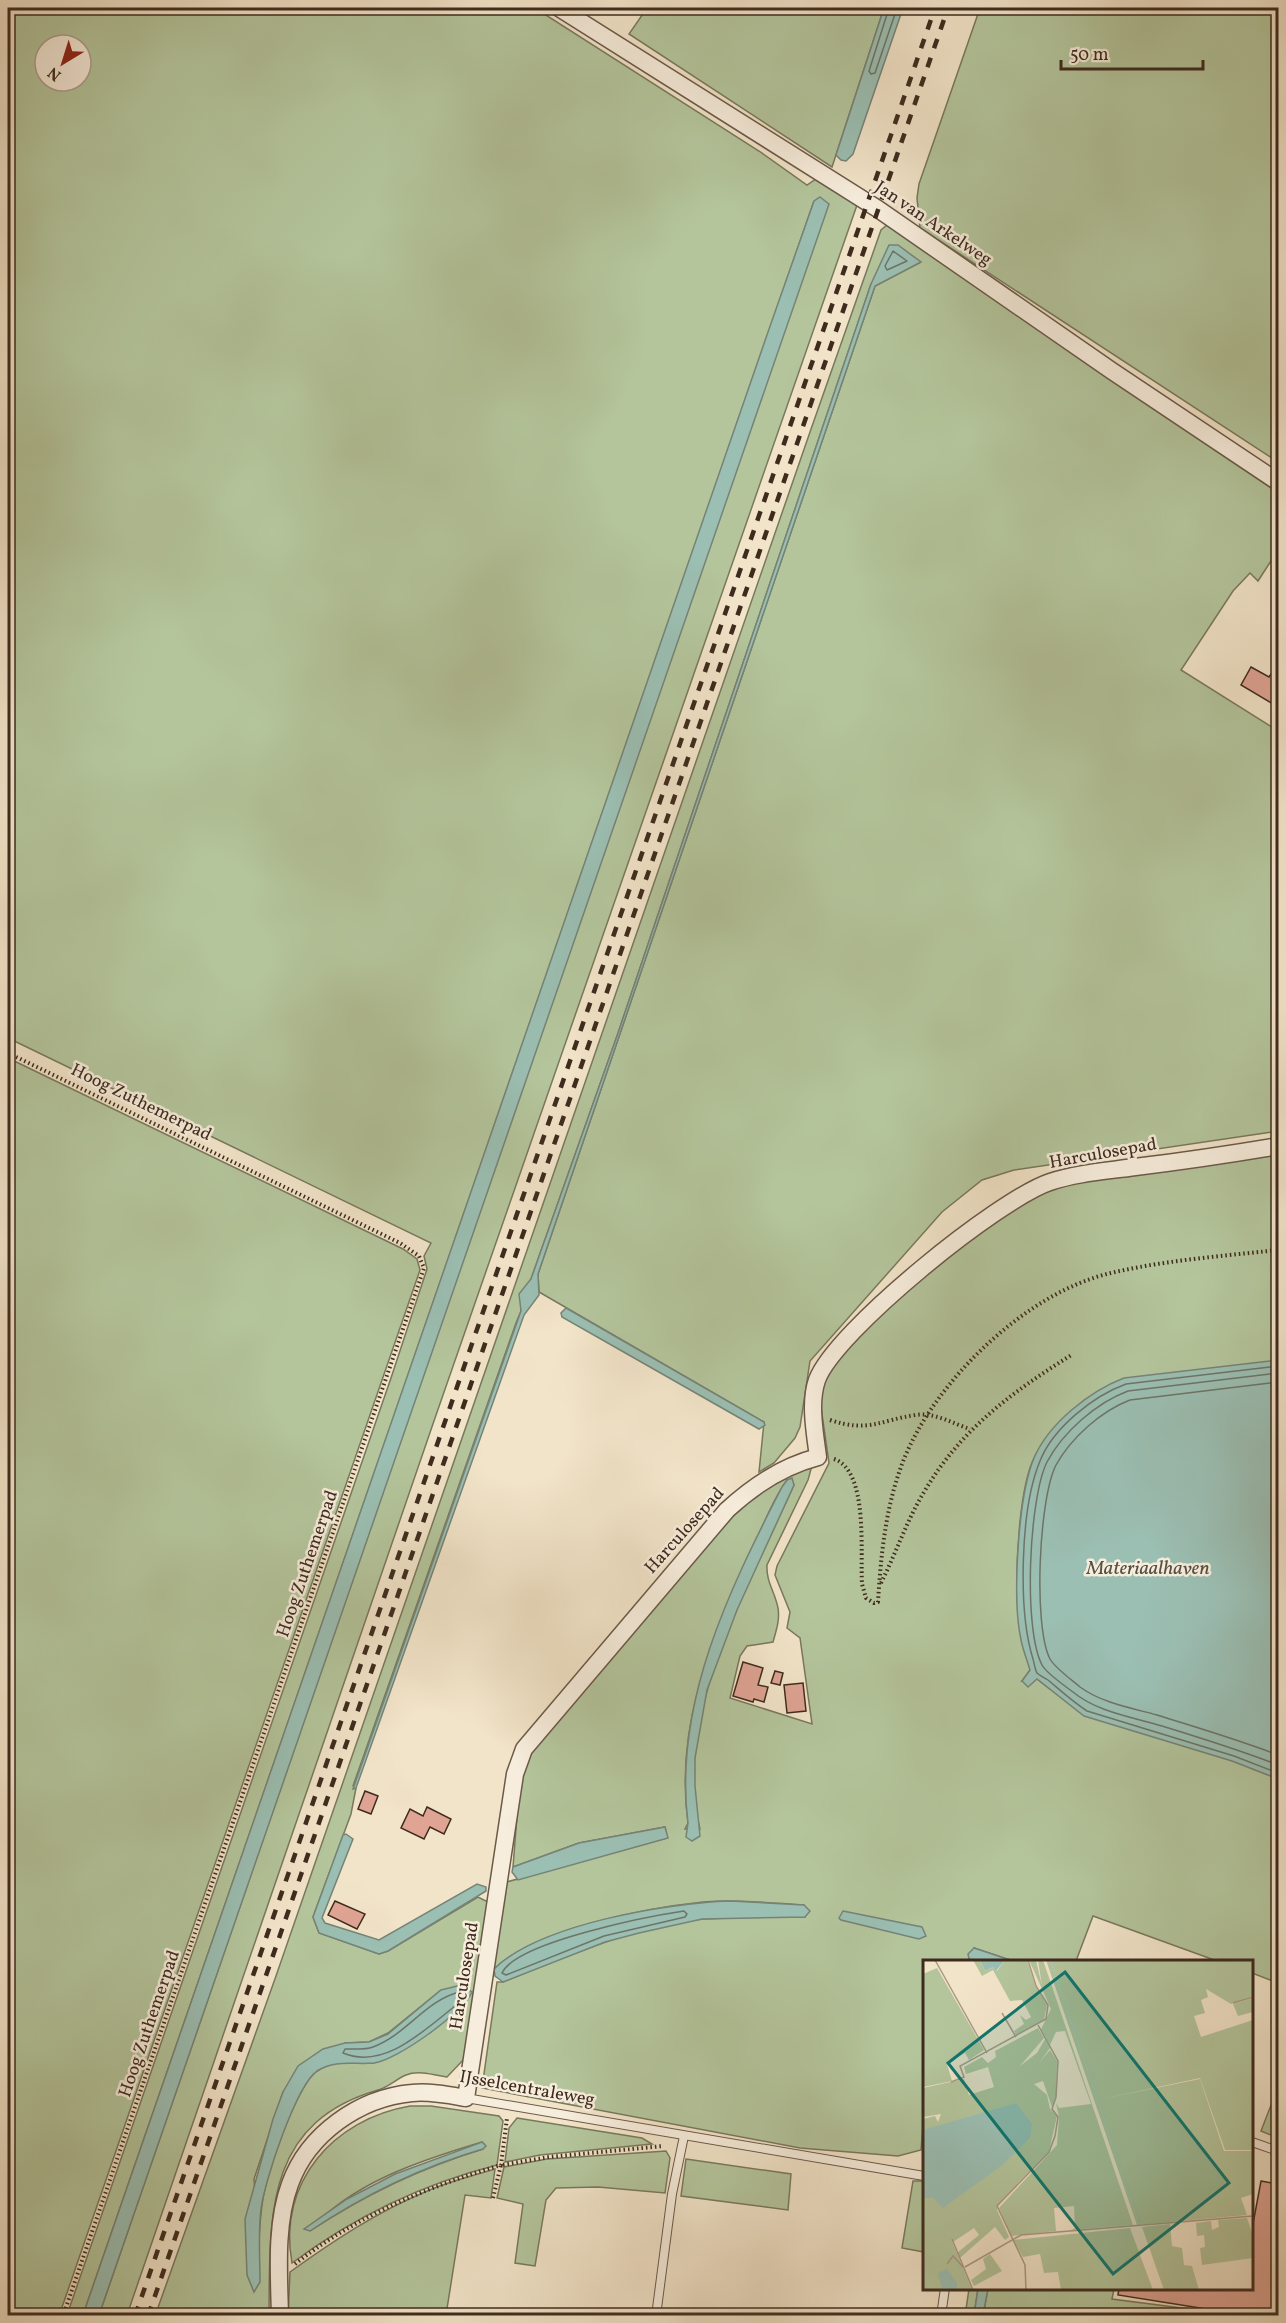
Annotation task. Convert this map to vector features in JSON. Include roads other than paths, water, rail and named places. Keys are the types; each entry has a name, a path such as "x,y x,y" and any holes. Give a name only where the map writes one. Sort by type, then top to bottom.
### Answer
{"street":[{"name":"Jan van Arkelweg","path":"559,8 878,209 1112,371 1278,482"},
{"name":"Harculosepad","path":"466,2098 515,1774 524,1749 727,1510 750,1490 794,1464 818,1457 814,1417 818,1380 834,1354 886,1301 941,1253 1018,1196 1047,1182 1278,1146"},
{"name":"IJsselcentraleweg","path":"280,2316 281,2229 289,2185 302,2159 322,2133 350,2113 381,2100 412,2092 466,2098"}],"lane":[{"name":"IJsselcentraleweg","path":"466,2098 923,2176"},
{"path":"656,2316 672,2194 684,2136"},
{"path":"1253,2143 1278,2151"},
{"path":"941,2316 945,2290"}],"water":[{"path":"884,8 903,8 853,154 846,161 841,160 836,155"},
{"path":"820,197 829,204 827,210 99,2315 83,2315 768,332 814,201"},
{"path":"889,245 898,245 921,262 875,286 538,1274 539,1295 524,1315 356,1788 353,1789 521,1311 519,1294 531,1279 617,1036 871,284"},
{"path":"566,1308 764,1422 765,1425 759,1429 562,1317 561,1313"},
{"name":"Materiaalhaven","path":"1278,1360 1278,1779 1232,1761 1084,1716 1037,1679 1028,1687 1022,1681 1030,1670 1018,1622 1017,1574 1020,1521 1028,1475 1041,1445 1072,1410 1098,1391 1124,1378"},
{"path":"792,1478 794,1485 737,1610 707,1690 695,1758 700,1836 692,1841 686,1837 688,1823 686,1779 689,1735 697,1692 725,1607 743,1566 782,1487 787,1480"},
{"path":"665,1827 668,1838 518,1880 512,1872 513,1867 579,1843"},
{"path":"346,1834 353,1839 322,1918 325,1923 379,1940 477,1884 486,1887 486,1891 388,1951 379,1954 319,1933 313,1917 343,1835"},
{"path":"730,1901 804,1905 810,1911 805,1917 702,1919 605,1942 503,1982 495,1976 494,1969 515,1953 572,1928 673,1906"},
{"path":"843,1911 922,1927 926,1936 919,1939 841,1920 839,1918"},
{"path":"974,1948 1010,1960 972,1960 969,1959 968,1954"},
{"path":"461,1985 472,1992 466,2001 443,2023 413,2045 398,2054 374,2063 338,2064 324,2067 309,2080 282,2136 263,2196 260,2227 260,2282 254,2292 247,2275 245,2219 273,2119 283,2092 298,2066 323,2049 345,2043 369,2042 388,2034 441,1990"},
{"path":"482,2142 486,2146 483,2149 415,2173 372,2194 310,2231 304,2229 347,2199 395,2174"},
{"path":"978,2290 988,2290 983,2315 974,2315"}],"railway":[{"path":"135,2316 935,8"},
{"path":"148,2316 948,8"}]}
